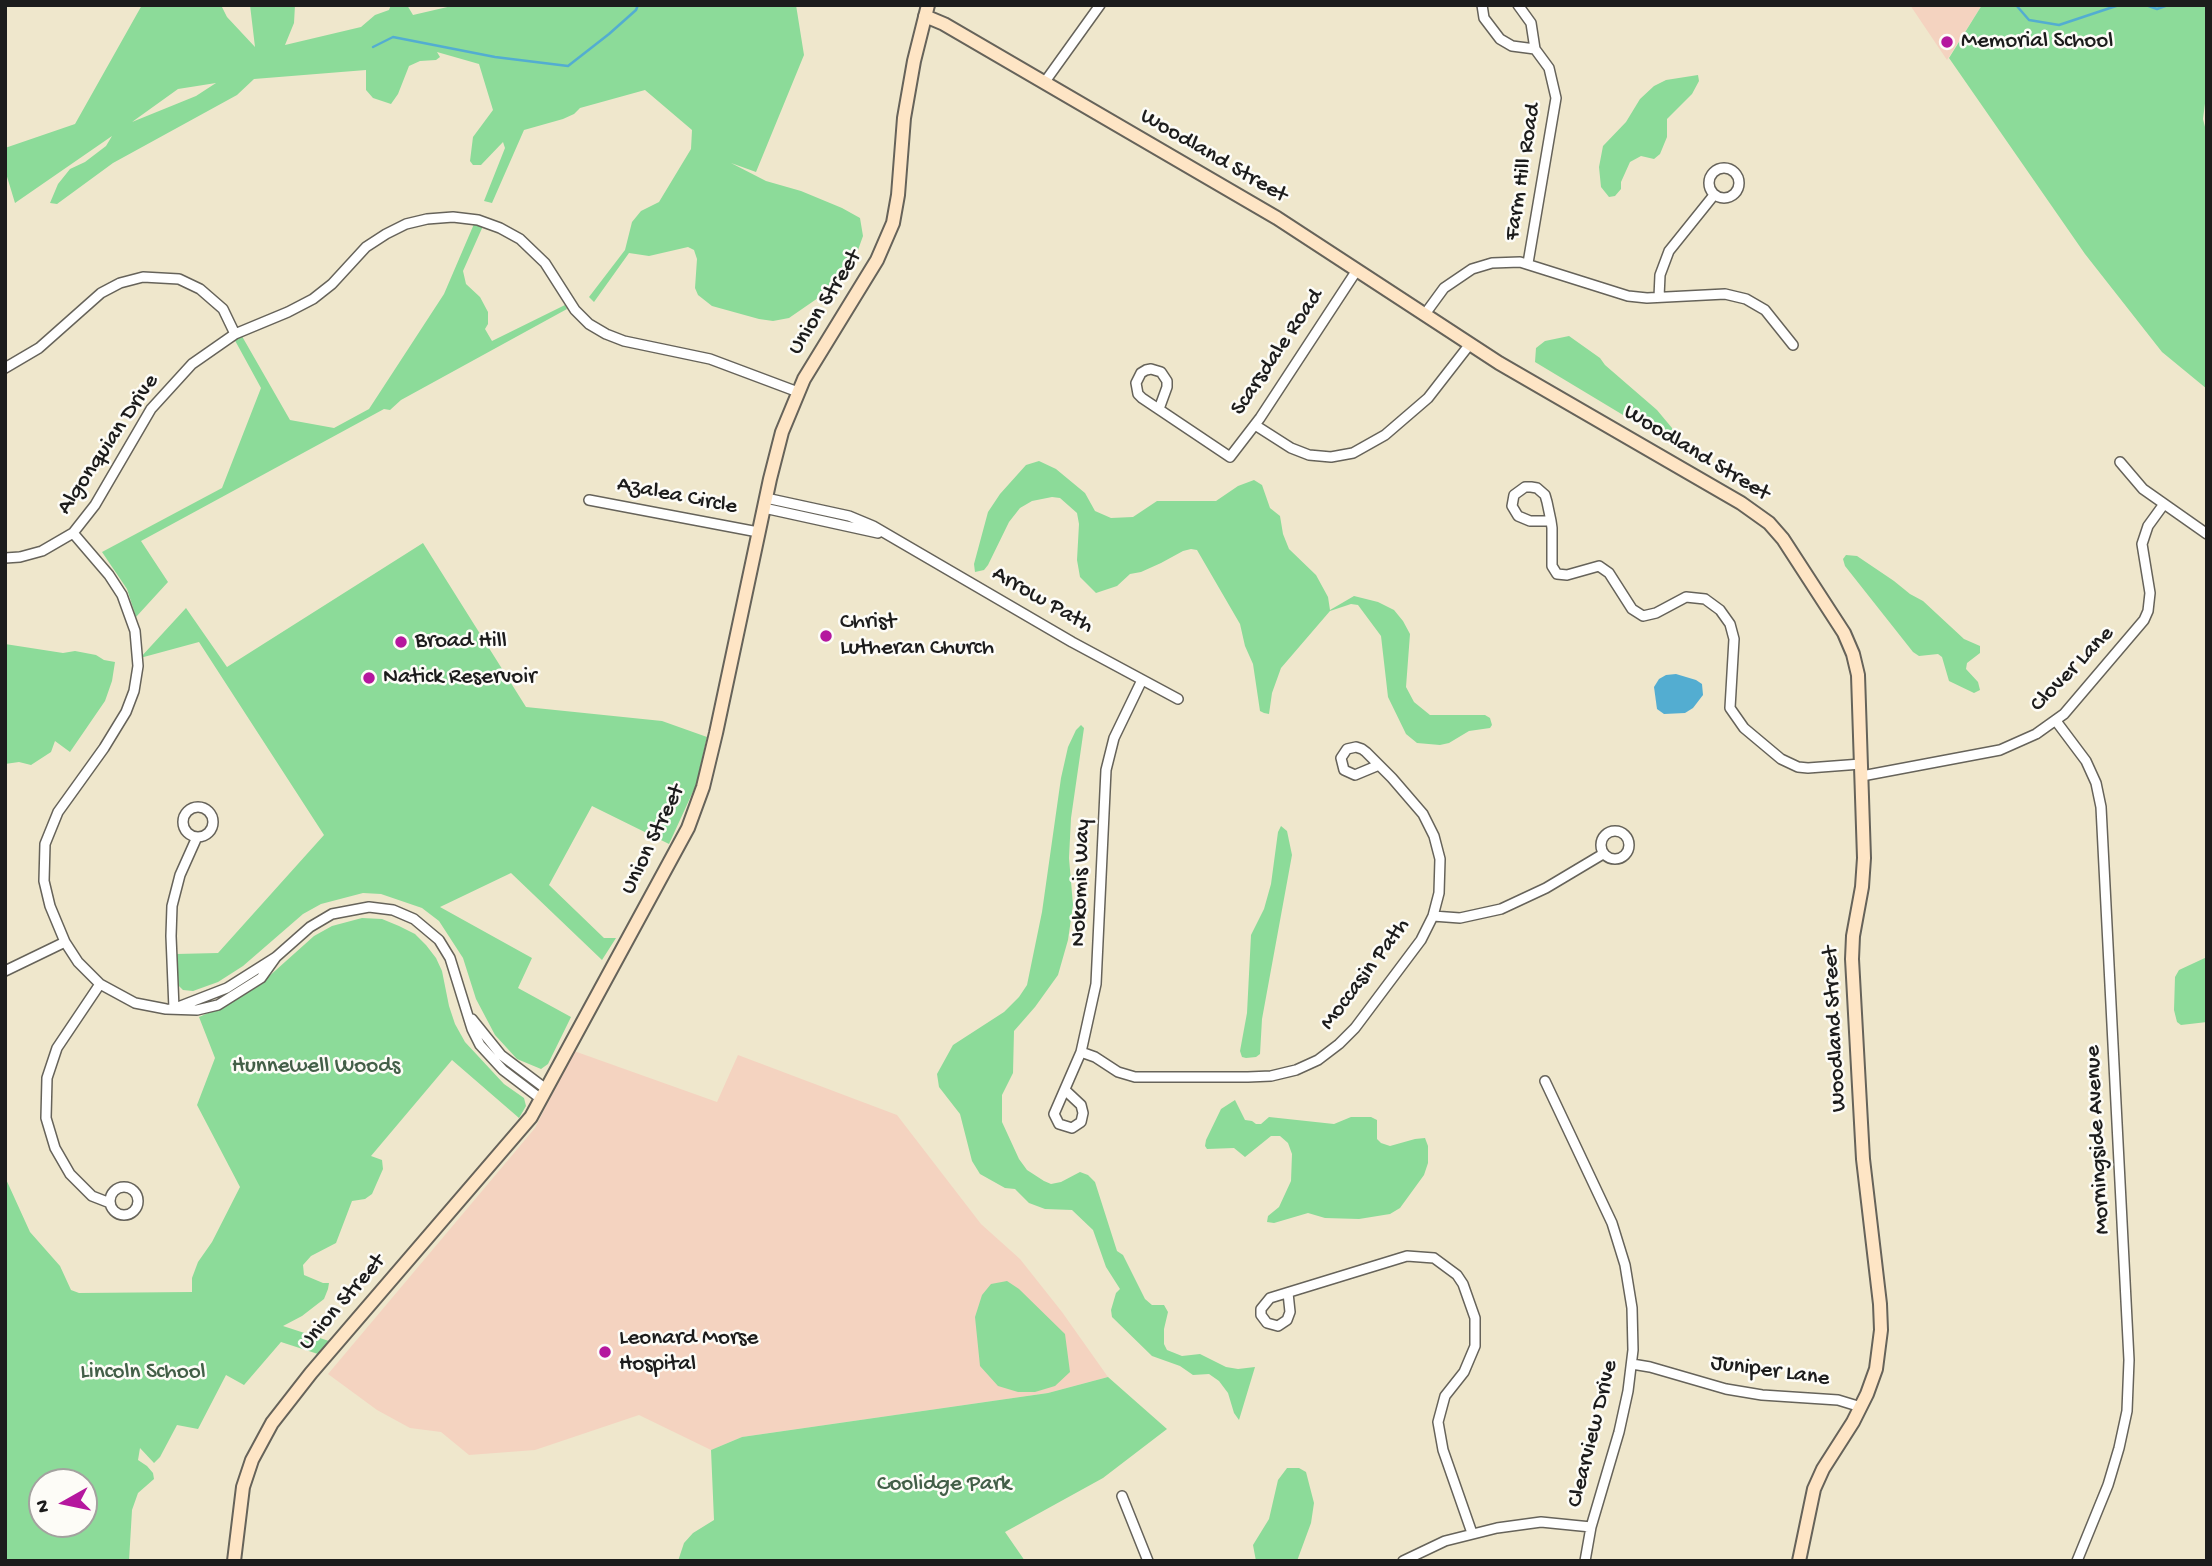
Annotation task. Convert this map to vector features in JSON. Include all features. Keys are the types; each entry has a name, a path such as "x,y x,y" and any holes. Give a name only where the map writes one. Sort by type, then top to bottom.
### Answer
{"street":[{"path":"1044,83 1100,5"},
{"path":"1482,5 1484,18 1500,39 1511,46 1535,49"},
{"name":"Farm Hill Road","path":"1518,5 1531,23 1535,49 1549,68 1556,98 1528,263"},
{"name":"Woodland Street","path":"927,11 944,24 1257,206 1470,344 1741,503 1776,531 1790,548 1843,633 1853,654 1858,675 1863,872 1852,959 1863,1159 1881,1330 1876,1369 1861,1407 1819,1478 1811,1498 1799,1561"},
{"name":"Union Street","path":"234,1561 243,1487 252,1460 271,1423 525,1124 672,859 693,814 716,733 778,447 798,393 812,365 874,267 889,236 898,195 904,118 927,11"},
{"path":"1659,297 1660,275 1669,251 1714,195"},
{"name":"Algonquian Drive","path":"5,558 42,551 73,533 95,505 159,399 192,364 235,334 313,299 332,284 366,247 386,234 406,224 427,219 465,218 500,228 529,247 545,263 575,310 597,330 624,341 710,359 798,393"},
{"path":"1424,314 1444,288 1472,269 1501,262 1528,263 1628,296 1725,294 1746,299 1765,310 1793,345"},
{"name":"Scarsdale Road","path":"1159,409 1230,457 1255,425 1357,270"},
{"path":"5,368 39,348 101,293 120,283 143,277 179,279 200,289 223,309 235,334"},
{"path":"1255,425 1291,449 1309,456 1331,457 1353,453 1385,435 1428,398 1470,344"},
{"path":"1146,370 1157,370 1167,381 1159,409 1142,398 1136,389 1137,378 1146,370"},
{"path":"2120,463 2134,481 2207,534"},
{"path":"1525,487 1538,488 1542,491 1551,521 1530,520 1518,516 1512,506 1514,495 1525,487"},
{"name":"Azalea Circle","path":"589,500 758,532"},
{"name":"Arrow Path","path":"765,503 849,516 1178,699"},
{"name":"Clover Lane","path":"1551,521 1551,560 1557,574 1567,575 1599,566 1609,573 1632,609 1643,616 1686,597 1705,599 1720,611 1730,624 1734,639 1730,708 1744,728 1781,759 1808,768 1862,770 2000,750 2036,734 2056,721 2144,620 2150,593 2142,544 2148,526 2164,504"},
{"path":"73,533 109,575 122,595 135,631 138,666 134,691 126,712 58,812 45,845 44,881 50,906 65,942 78,962 100,984 135,1003 173,1009 228,988 276,957 310,927 332,914 369,907 393,910 423,925 439,940 450,958 468,1014 501,1055 544,1094"},
{"name":"Nokomis Way","path":"1065,1090 1081,1052 1097,976 1106,770 1114,738 1142,680"},
{"name":"Morningside Avenue","path":"2056,721 2087,761 2096,783 2101,807 2129,1360 2127,1411 2119,1448 2108,1485 2077,1561"},
{"name":"Moccasin Path","path":"1081,1052 1118,1072 1135,1077 1260,1077 1296,1070 1329,1053 1354,1028 1414,951 1433,916 1439,893 1441,871 1434,836 1416,805 1378,765"},
{"path":"173,1009 172,906 180,876 197,836"},
{"path":"1433,916 1460,918 1501,909 1546,888 1603,854"},
{"path":"5,971 65,942"},
{"path":"100,984 57,1048 47,1078 46,1118 55,1148 70,1174 92,1196 110,1203"},
{"name":"Clearview Drive","path":"1545,1081 1617,1237 1630,1294 1633,1323 1632,1364 1622,1419 1591,1527 1585,1561"},
{"path":"1288,1293 1407,1255 1434,1258 1457,1275 1475,1318 1475,1346 1464,1372 1441,1405 1438,1431 1472,1533"},
{"name":"Juniper Lane","path":"1632,1364 1734,1391 1838,1400 1861,1407"},
{"path":"1122,1496 1148,1561"},
{"path":"1403,1561 1438,1544 1472,1533 1541,1522 1591,1527"}],"shaded area":[{"name":"Memorial School","path":"1910,5 1982,5 1947,60"},
{"path":"574,1051 717,1102 738,1055 897,1115 981,1224 1020,1259 1108,1377 1048,1393 742,1437 711,1450 639,1415 535,1450 469,1455 441,1432 410,1428 377,1410 328,1374 535,1128"}],"green space":[{"path":"142,5 221,5 227,17 255,47 250,5 295,5 294,23 285,45 361,27 375,15 389,10 391,5 407,5 413,15 456,5 796,5 804,55 756,172 731,163 766,181 801,191 842,208 860,218 863,236 858,250 839,279 789,318 773,321 759,319 712,306 698,295 695,288 697,259 694,250 688,247 649,256 629,253 594,302 589,297 625,250 632,222 641,211 659,202 691,149 692,130 645,90 580,108 563,119 524,130 492,203 484,201 505,148 503,142 481,165 473,165 470,161 473,137 493,110 479,64 437,52 440,57 436,60 420,61 409,66 391,104 373,98 366,90 366,70 254,79 237,95 113,163 57,204 50,203 58,184 70,169 85,162 106,146 112,136 15,203 5,170 5,148 75,124","holes":["216,83 196,96 132,122 178,89"]},
{"path":"1982,5 2207,5 2207,88 2203,119 2207,135 2207,389 2162,352 2085,254 1949,58"},
{"path":"1698,75 1699,81 1692,94 1667,119 1667,137 1660,154 1654,159 1641,156 1630,162 1621,182 1621,189 1615,196 1609,197 1601,187 1599,167 1603,146 1626,122 1640,99 1654,86 1666,80"},
{"path":"474,224 483,226 463,271 466,284 480,297 488,312 485,329 492,341 565,305 567,309 401,400 390,410 384,409 141,541 168,582 136,617 127,589 102,552 222,488 261,388 232,335 239,331 290,420 334,428 369,409 444,294"},
{"path":"1569,336 1600,358 1657,410 1672,428 1673,434 1655,432 1638,424 1535,362 1536,348 1545,341"},
{"path":"1039,461 1056,469 1085,493 1095,511 1111,518 1133,517 1157,501 1216,501 1238,486 1254,480 1262,485 1270,508 1280,516 1289,549 1316,575 1328,597 1330,610 1354,596 1378,602 1394,610 1403,621 1410,634 1406,687 1414,702 1430,715 1485,715 1490,718 1492,725 1490,728 1469,731 1449,743 1440,745 1417,743 1406,734 1388,697 1381,636 1358,605 1351,604 1330,611 1281,668 1272,693 1269,714 1260,711 1253,664 1240,624 1197,550 1183,551 1141,572 1130,574 1117,586 1096,593 1080,577 1077,560 1077,513 1060,498 1032,501 1020,508 1009,522 988,565 984,570 975,572 974,564 988,512 1026,465"},
{"path":"423,543 526,707 662,721 707,737 696,785 669,844 592,806 549,885 604,938 616,938 602,960 511,873 440,907 532,958 518,988 571,1017 548,1064 541,1069 517,1059 495,1035 476,999 463,958 439,921 422,908 381,894 363,893 321,904 303,914 243,966 218,982 193,991 183,990 178,985 176,954 218,953 324,835 199,642 140,658 186,608 227,667"},
{"path":"1846,555 1857,556 1894,581 1923,601 1964,639 1980,646 1980,653 1967,663 1966,669 1978,682 1980,690 1974,693 1949,681 1942,657 1938,654 1919,656 1913,652 1845,566 1843,559"},
{"path":"5,644 63,653 75,651 115,662 105,701 70,752 55,741 51,752 31,765 19,762 5,764"},
{"path":"1081,725 1084,728 1071,818 1069,858 1073,905 1068,940 1058,975 1014,1031 1013,1073 1002,1095 1002,1122 1019,1159 1027,1170 1044,1181 1051,1184 1061,1182 1080,1172 1095,1182 1117,1251 1123,1255 1145,1299 1152,1305 1164,1305 1168,1312 1164,1329 1164,1344 1167,1350 1182,1356 1200,1354 1226,1367 1255,1367 1239,1420 1228,1393 1219,1381 1209,1374 1193,1375 1180,1366 1152,1356 1112,1317 1111,1310 1116,1293 1120,1289 1106,1267 1093,1230 1072,1210 1045,1209 1029,1203 1015,1189 1005,1188 980,1174 972,1161 960,1114 939,1087 937,1074 953,1045 1004,1012 1027,985 1042,912 1061,778 1068,747"},
{"path":"1281,826 1287,831 1292,855 1262,1019 1260,1054 1246,1058 1242,1057 1240,1051 1247,1013 1251,935 1264,909 1271,884"},
{"name":"Hunnewell Woods","path":"362,918 382,919 415,934 436,958 442,971 455,1024 465,1042 504,1084 524,1098 526,1106 519,1118 452,1060 371,1156 382,1160 383,1169 372,1194 365,1199 352,1201 336,1243 311,1256 303,1265 304,1275 329,1283 328,1289 324,1299 283,1326 329,1341 318,1354 281,1342 244,1385 226,1375 198,1429 177,1425 154,1463 140,1448 138,1460 153,1473 154,1479 138,1493 132,1510 129,1561 5,1559 5,1177 30,1232 60,1266 71,1290 79,1293 192,1292 192,1278 198,1262 212,1242 240,1187 197,1105 215,1058 199,1017 231,1003 257,987 314,936 332,926"},
{"path":"2207,957 2207,1022 2181,1025 2177,1022 2174,1010 2175,977 2179,970"},
{"path":"1235,1100 1245,1120 1256,1124 1261,1124 1269,1117 1334,1124 1351,1117 1371,1117 1377,1120 1377,1139 1381,1143 1390,1146 1425,1138 1428,1163 1424,1175 1400,1208 1390,1214 1359,1219 1325,1218 1308,1213 1274,1223 1267,1222 1268,1216 1279,1207 1291,1181 1292,1154 1288,1143 1280,1136 1271,1136 1245,1157 1234,1148 1207,1149 1206,1140 1221,1109"},
{"path":"1007,1281 1019,1289 1065,1334 1070,1372 1055,1386 1035,1392 1018,1392 998,1386 980,1366 975,1317 982,1295 991,1284"},
{"name":"Coolidge Park","path":"1108,1377 1167,1429 1103,1478 1005,1532 1025,1561 678,1561 684,1543 693,1533 714,1520 711,1450 742,1437 1048,1393"},
{"path":"1287,1468 1299,1468 1306,1472 1314,1503 1311,1523 1297,1561 1256,1561 1253,1545 1269,1519 1278,1480"}],"water":[{"path":"1676,674 1702,684 1703,695 1693,708 1685,713 1664,714 1657,709 1654,687 1659,679"}],"waterway":[{"path":"373,47 393,37 495,57 568,66 609,34 636,10 638,5"},
{"path":"2016,5 2029,20 2059,25 2119,5"},
{"path":"2146,5 2157,9 2168,5"}],"place":[{"name":"Memorial School","path":"1947,42"},
{"name":"Christ Lutheran Church","path":"826,636"},
{"name":"Broad Hill","path":"401,642"},
{"name":"Natick Reservoir","path":"369,678"},
{"name":"Leonard Morse Hospital","path":"605,1352"}],"park label":[{"name":"Lincoln School","path":"143,1373"}]}
